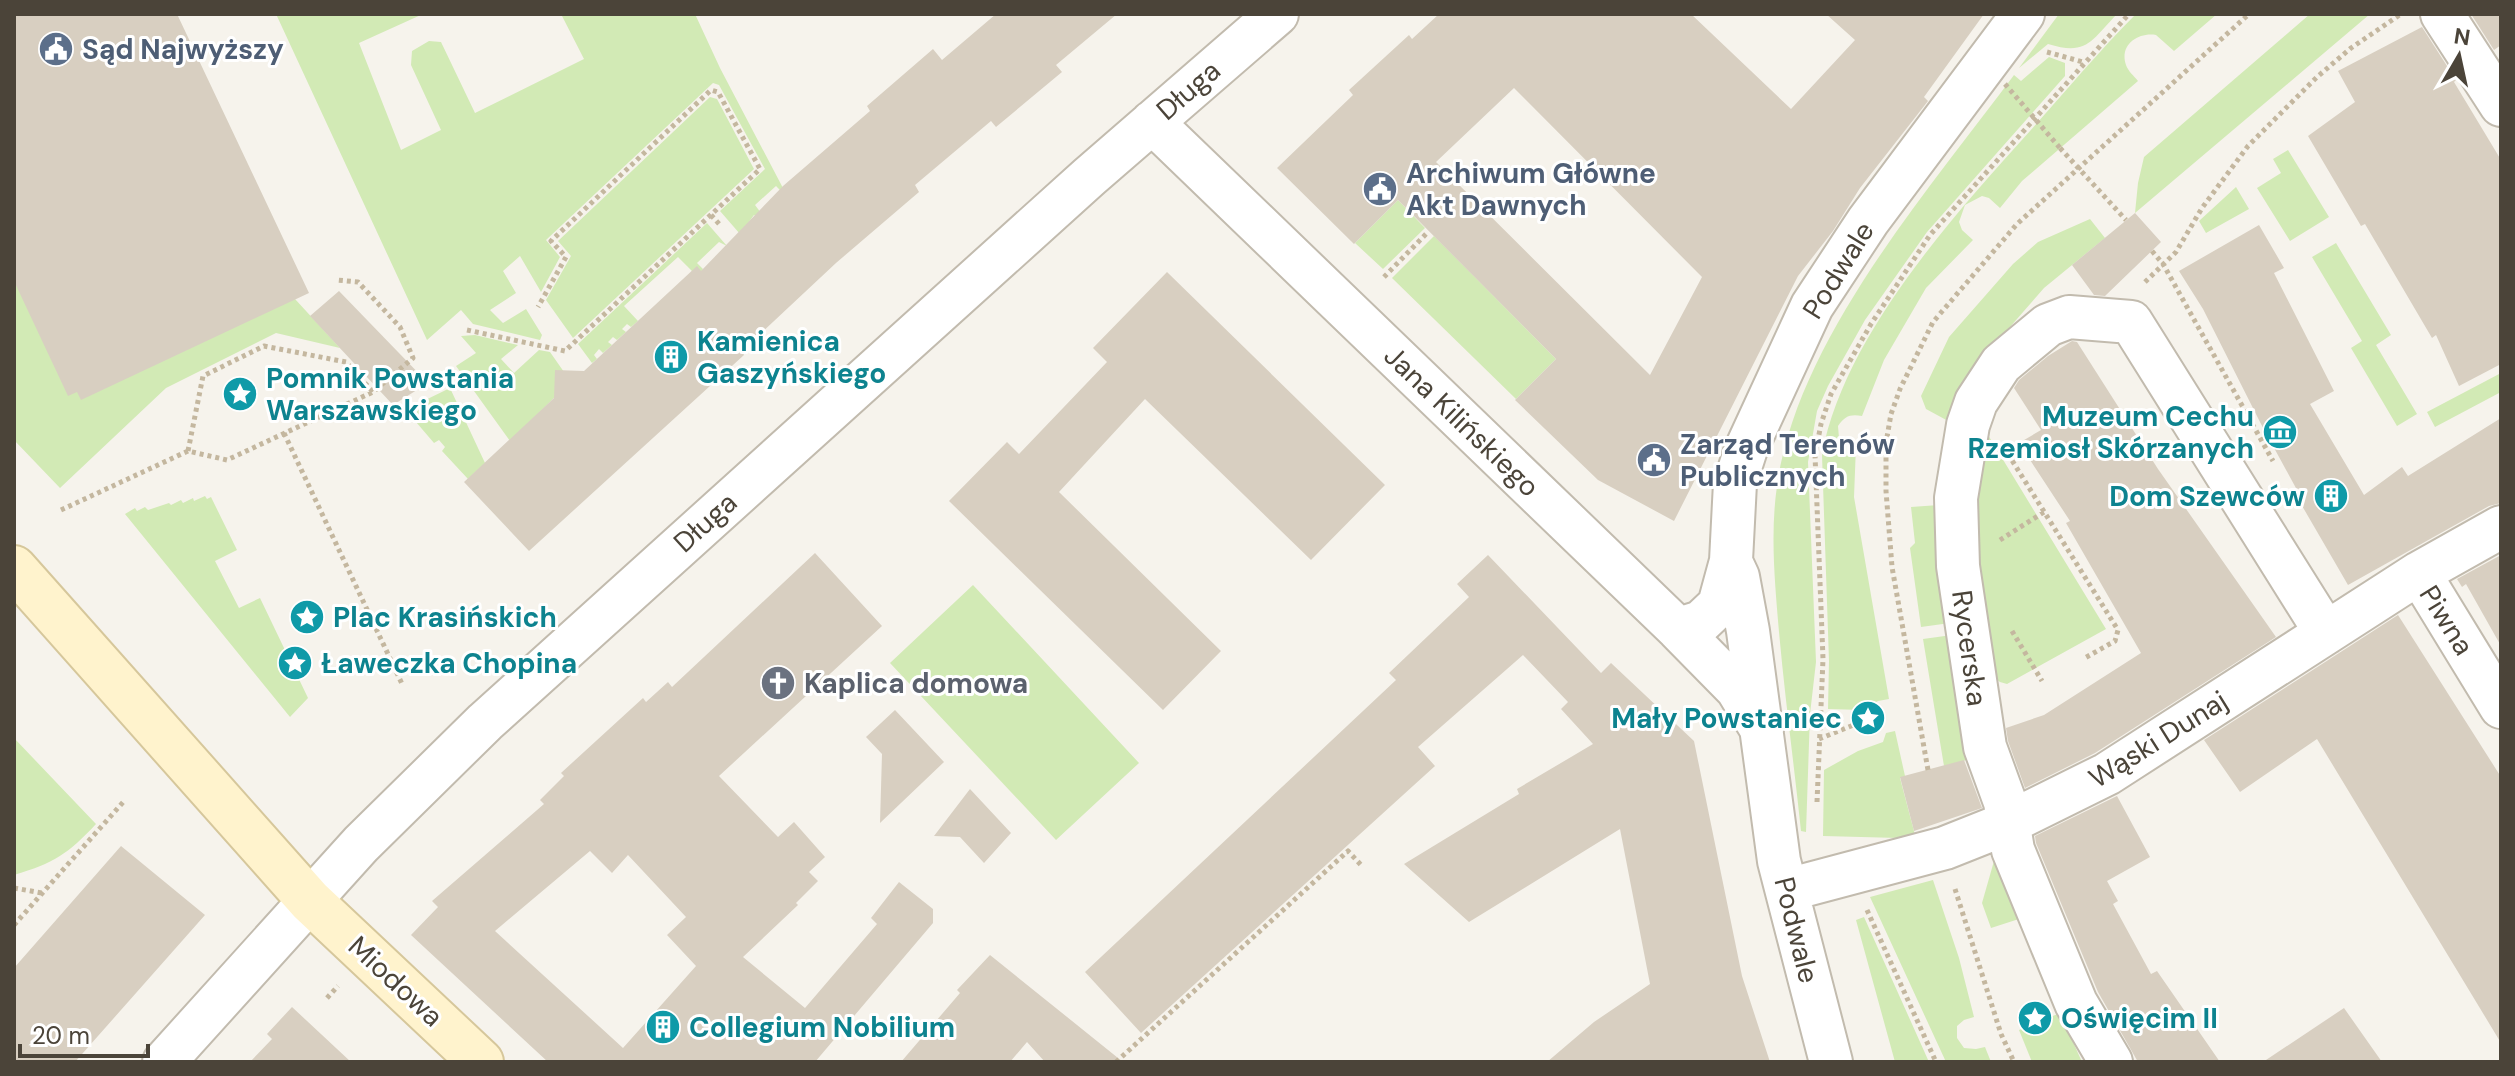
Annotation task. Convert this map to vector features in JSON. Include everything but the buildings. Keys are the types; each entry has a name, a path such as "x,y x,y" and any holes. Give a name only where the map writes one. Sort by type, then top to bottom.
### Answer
{"street":[{"name":"Długa","path":"164,1062 361,844 485,722 1152,122 1277,14"},
{"name":"Podwale","path":"1678,629 1701,622 1719,605 1731,561 1735,483 1746,449 1812,306 1868,221 2023,14"},
{"path":"2442,14 2495,81"},
{"name":"Jana Kilińskiego","path":"1152,122 1678,629 1737,689 1762,730"},
{"name":"Rycerska","path":"2111,1062 2076,1003 2013,850 2005,802 1985,747 1958,566 1956,498 1968,425 1976,402 2001,364 2048,325 2069,317 2131,322"},
{"path":"2131,322 2326,633"},
{"name":"Wąski Dunaj","path":"1787,890 1945,848 2008,823 2107,774 2419,573 2501,527"},
{"name":"Podwale","path":"1731,561 1743,600 1779,861 1831,1062"},
{"path":"14,568 310,901"},
{"name":"Piwna","path":"2419,573 2501,707"},
{"name":"Miodowa","path":"310,901 481,1062"}],"path":[{"path":"1818,765 1823,659 1815,455 1831,394 1871,324 1930,235 2129,14"},
{"path":"2091,157 2249,14"},
{"path":"2131,322 2120,306 2176,252 2202,208 2248,146 2317,77 2351,48 2402,14"},
{"path":"2068,57 2083,62"},
{"path":"2005,84 2126,220"},
{"path":"467,330 565,351 760,169 715,90 711,90 551,241 566,257 538,307"},
{"path":"711,215 720,225"},
{"path":"1384,277 1426,234"},
{"path":"2152,251 2163,264 2280,473"},
{"path":"61,510 188,451 227,460 373,392 413,358 400,327 358,282 337,280"},
{"path":"188,451 203,376 264,346 346,362 373,392"},
{"path":"284,433 403,686"},
{"path":"2034,497 2118,630 2115,641 2083,659"},
{"path":"1819,739 1861,722"},
{"path":"14,925 125,800"},
{"path":"1945,848 2001,1034 2014,1062"},
{"path":"1116,1062 1348,851 1361,865"},
{"path":"14,888 43,893"},
{"path":"1855,908 1865,906 1936,1062"}],"green space":[{"path":"276,14 423,14 359,43 401,150 441,130 411,65 412,51 429,41 441,42 475,113 584,59 561,14 695,14 784,190 782,192 776,186 755,205 761,213 757,217 754,215 740,234 720,211 765,169 719,85 713,83 546,240 560,257 541,292 520,256 503,271 516,293 490,310 503,323 526,309 542,335 540,340 473,324 461,310 427,340"},
{"path":"2059,14 2117,14 2087,44 2072,48 2048,44 2019,68"},
{"path":"2136,14 2217,14 2174,51 2156,35 2132,41 2125,51 2126,65 2138,81 2022,181 2000,208 1982,196 1965,205 1959,222 1962,230 1973,240 1926,288 1884,360 1862,416 1848,416 1838,426 1839,438 1846,444 1856,446 1854,497 1889,699 1862,710 1828,709 1822,455 1834,411 1852,367 1876,324 1935,240 1968,201 2095,57"},
{"path":"2310,14 2370,14 2135,213 2144,157"},
{"path":"2049,57 2065,63 2065,76 1927,232 1865,320 1817,411 1808,462 1816,662 1810,714 1806,832 1801,831 1781,657 1774,559 1777,486 1789,431 1810,376 1838,322 1906,218 2014,75 2021,81"},
{"path":"710,97 717,99 754,169 573,338 546,300 571,256 558,241"},
{"path":"2288,150 2329,217 2290,241 2257,188 2281,173 2273,159"},
{"path":"2236,187 2249,209 2206,233 2199,221"},
{"path":"1398,200 1425,228 1383,269 1355,243"},
{"path":"2090,219 2105,238 2044,288 1989,351 1950,422 1926,409 1921,396 1949,337 2013,264 2038,242"},
{"path":"707,223 727,246 719,242 697,263 703,269 701,272 692,271 678,257 624,306 638,321 631,327 627,324 622,329 626,332 617,340 613,337 608,342 612,345 603,353 599,349 594,355 597,359 592,363 578,344"},
{"path":"1434,236 1556,359 1516,399 1392,278"},
{"path":"2336,243 2391,335 2376,345 2417,414 2397,426 2351,348 2362,341 2312,257"},
{"path":"14,252 295,299 340,348 276,333 166,388 60,488 14,440"},
{"path":"475,335 518,345 501,359 514,373 539,350 550,352 564,372 558,394 510,441 456,366 476,353 461,336"},
{"path":"2501,373 2501,392 2435,427 2427,412"},
{"path":"450,388 485,463 468,479 442,451 445,447 439,440 434,443 410,415 413,412 409,408"},
{"path":"1988,435 2106,629 2007,684 1988,673 1966,486"},
{"path":"205,496 207,499 211,497 237,550 215,561 239,608 260,598 308,698 290,717 125,514 135,508 137,511 145,507 148,510"},
{"path":"1939,505 1950,623 1921,627 1910,548 1915,543 1911,507"},
{"path":"973,585 1139,763 1056,840 890,663"},
{"path":"1952,635 1978,757 1944,766 1923,639"},
{"path":"1895,731 1905,776 1900,778 1915,835 1899,838 1823,836 1824,770 1858,751 1883,742 1886,733"},
{"path":"14,738 96,824 60,856 14,875"},
{"path":"1999,859 2022,918 1991,928 1982,903 1994,861"},
{"path":"1933,880 1959,958 1974,1017 1957,1026 1957,1038 1964,1048 1985,1047 1991,1062 1946,1062 1870,897"},
{"path":"1864,917 1929,1062 1895,1062 1856,920"},
{"path":"2060,1013 2082,1062 2032,1062 2019,1030"}],"place":[{"name":"Sąd Najwyższy","path":"56,49"},
{"name":"Archiwum Główne Akt Dawnych","path":"1380,189"},
{"name":"Kamienica Gaszyńskiego","path":"671,357"},
{"name":"Pomnik Powstania Warszawskiego","path":"240,394"},
{"name":"Muzeum Cechu Rzemiosł Skórzanych","path":"2280,432"},
{"name":"Zarząd Terenów Publicznych","path":"1654,460"},
{"name":"Dom Szewców","path":"2331,496"},
{"name":"Plac Krasińskich","path":"307,617"},
{"name":"Ławeczka Chopina","path":"295,663"},
{"name":"Kaplica domowa","path":"778,683"},
{"name":"Mały Powstaniec","path":"1868,718"},
{"name":"Oświęcim II","path":"2035,1018"},
{"name":"Collegium Nobilium","path":"663,1027"}]}
